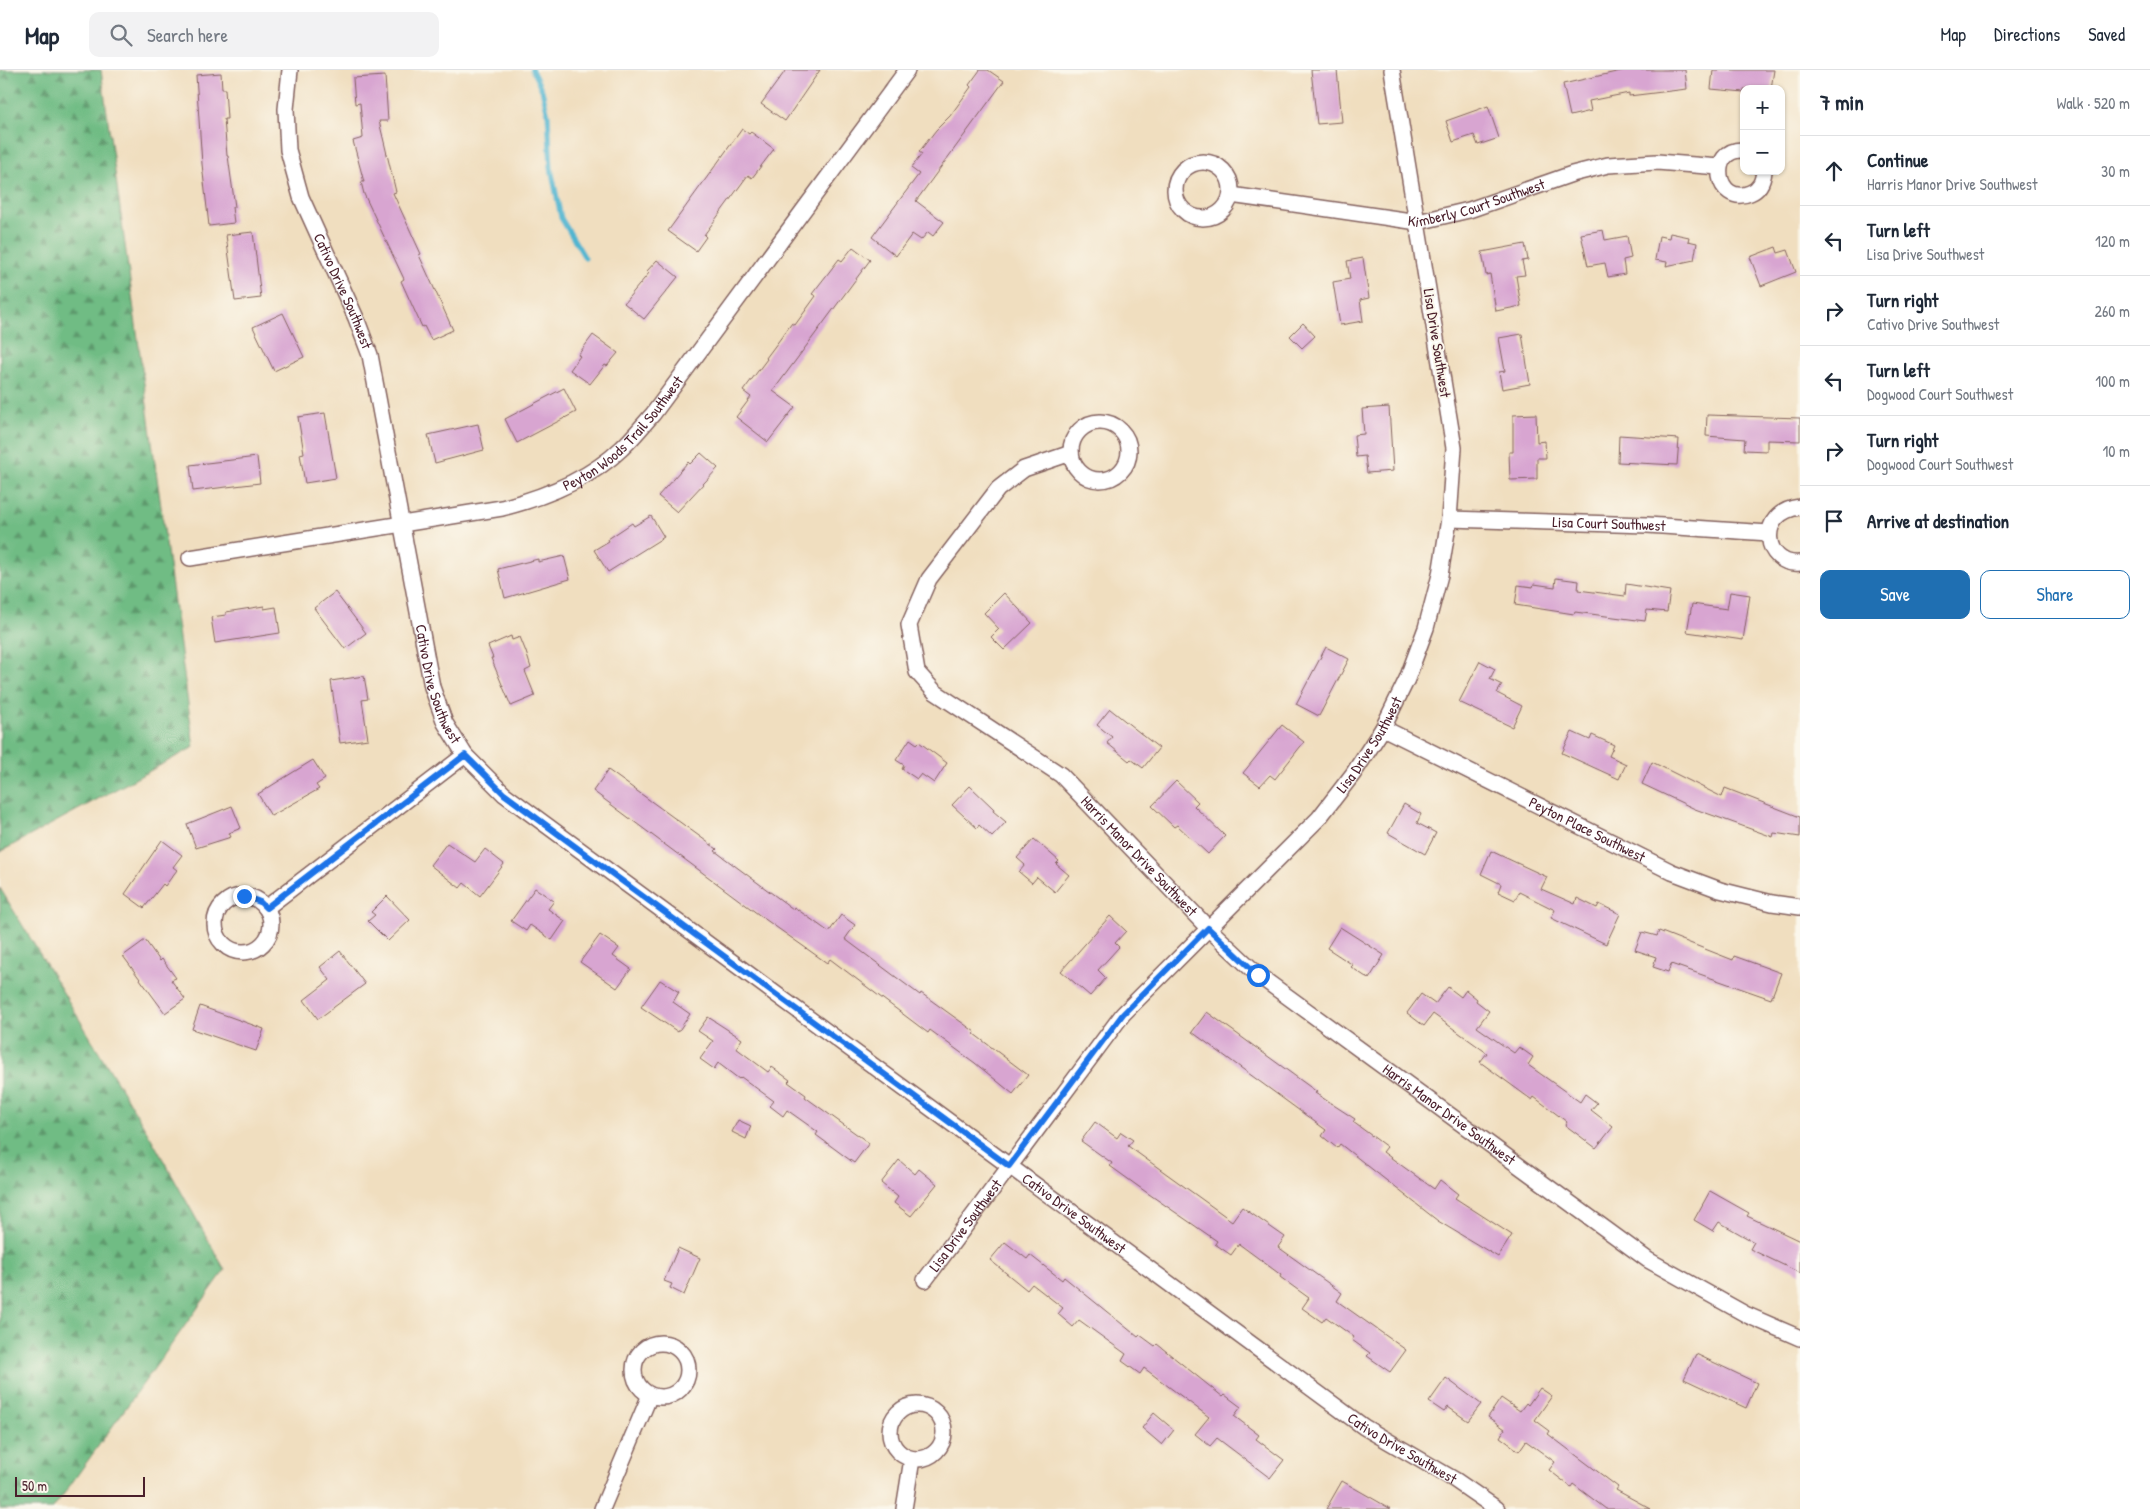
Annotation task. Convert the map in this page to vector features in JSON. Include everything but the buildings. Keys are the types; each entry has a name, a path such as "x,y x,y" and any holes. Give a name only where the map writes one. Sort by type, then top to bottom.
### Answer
{"street":[{"name":"Cativo Drive Southwest","path":"290,70 286,109 288,150 301,197 356,318 370,355 432,687 445,723 465,755 504,794 1364,1426 1455,1480 1497,1509"},
{"name":"Lisa Drive Southwest","path":"925,1280 1123,1014 1319,818 1353,774 1383,728 1407,679 1426,628 1440,575 1449,520 1454,448 1392,70"},
{"name":"Peyton Woods Trail Southwest","path":"190,558 502,508 535,499 582,478 620,450 653,414 900,73"},
{"path":"1740,151 1730,153 1723,159 1719,167 1719,176 1722,184 1728,191 1736,195 1745,195 1753,192 1760,186 1764,175"},
{"name":"Kimberly Court Southwest","path":"1231,195 1418,222 1469,210 1572,174 1608,165 1657,162 1719,167"},
{"name":"Harris Manor Drive Southwest","path":"1071,453 1024,469 998,489 929,579 909,625 917,672 935,692 1061,775 1208,928 1258,975 1648,1260 1747,1315 1800,1338"},
{"path":"1800,507 1790,508 1780,514 1772,522 1769,533 1770,544 1775,554 1784,561 1794,564 1800,563"},
{"name":"Lisa Court Southwest","path":"1449,520 1647,525 1769,533"},
{"name":"Peyton Place Southwest","path":"1383,728 1672,872 1720,890 1800,908"},
{"path":"266,908 465,755"},
{"path":"602,1509 650,1395"},
{"path":"904,1509 912,1459"}],"green space":[{"path":"0,70 101,70 194,747 0,852"},
{"path":"0,888 151,1138 225,1270 53,1509 0,1509"}],"waterway":[{"path":"532,70 542,90 548,115 551,168 561,218 585,258"}],"route":[{"path":"244,896 260,902 266,908 465,755 504,794 1009,1166 1123,1014 1208,928 1258,975"}]}
